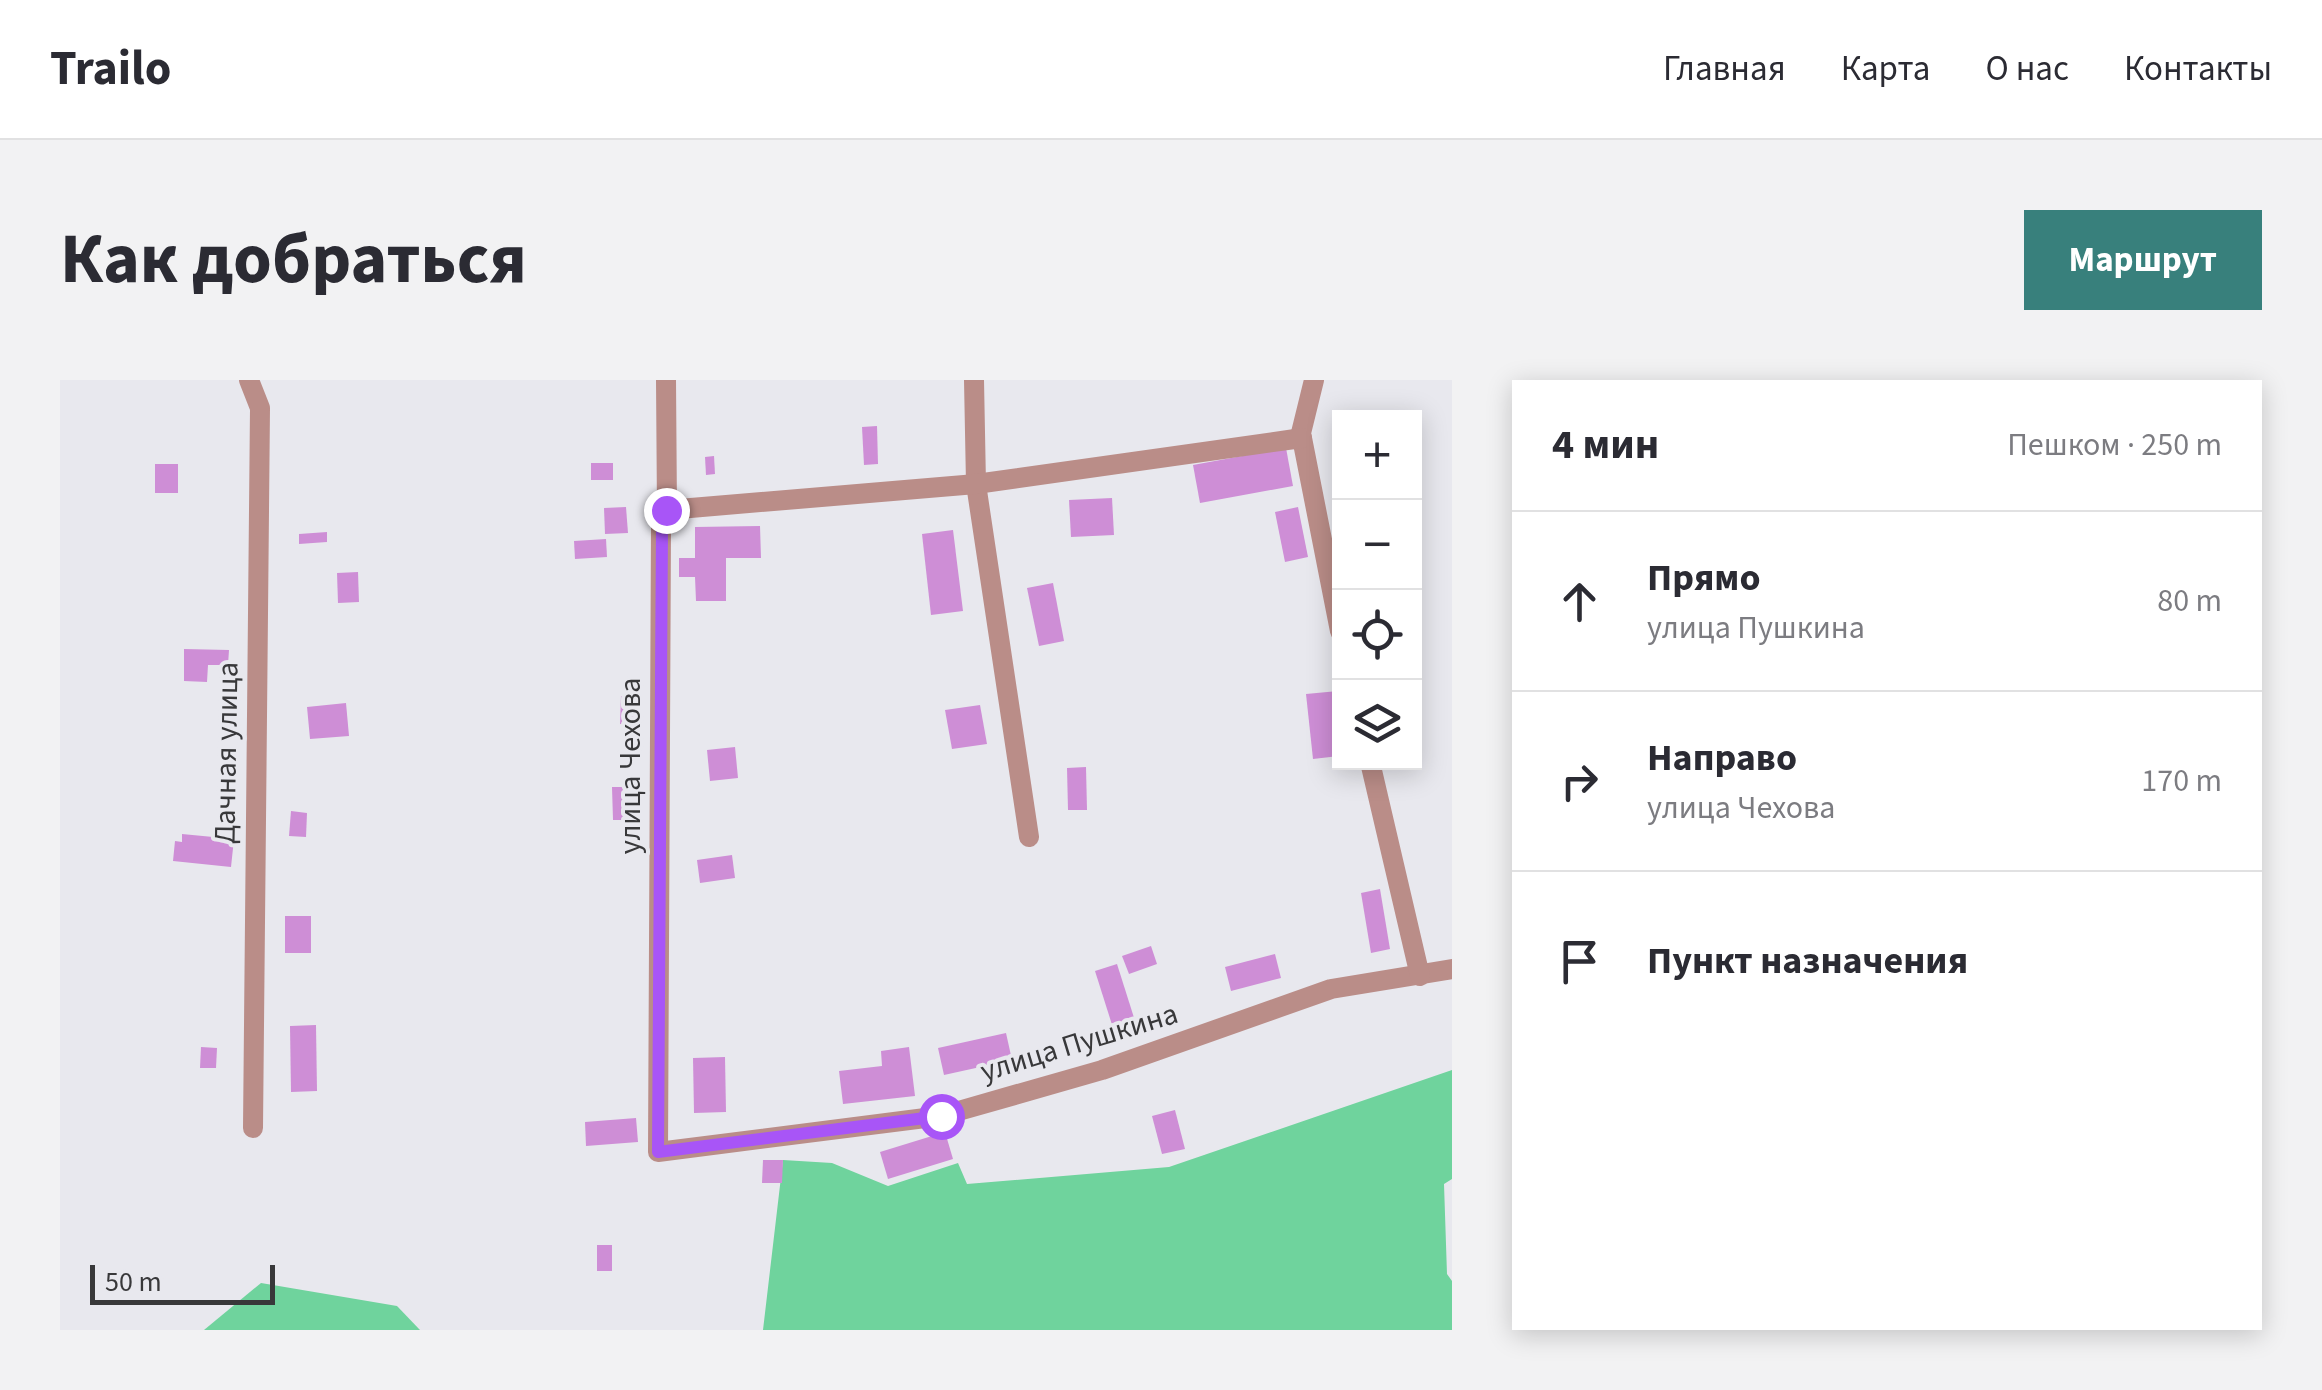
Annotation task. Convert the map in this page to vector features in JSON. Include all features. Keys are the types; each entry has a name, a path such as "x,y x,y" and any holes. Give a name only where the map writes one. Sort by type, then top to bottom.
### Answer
{"street":[{"name":"Дачная улица","path":"249,380 260,408 253,1128"},
{"name":"улица Чехова","path":"658,1152 666,380"},
{"path":"974,380 976,484 1029,836"},
{"path":"1314,380 1302,438 1332,590"},
{"path":"666,510 976,484 1302,438"},
{"path":"1372,770 1420,976"},
{"name":"улица Пушкина","path":"658,1152 941,1116 1102,1070 1332,989 1452,969"}],"green space":[{"path":"1452,1070 1452,1179 1444,1184 1452,1330 763,1330 783,1160 832,1163 888,1186 958,1163 967,1184 1169,1167"},
{"path":"261,1283 397,1306 420,1330 204,1330"}],"building":[{"path":"877,426 878,464 864,465 862,427"},
{"path":"1286,448 1293,486 1200,503 1193,465"},
{"path":"714,456 715,474 706,475 705,457"},
{"path":"591,463 613,463 613,480 591,480"},
{"path":"155,464 178,464 178,493 155,493"},
{"path":"1112,498 1114,535 1071,537 1069,500"},
{"path":"626,507 628,533 605,534 604,508"},
{"path":"1298,507 1308,557 1285,562 1275,512"},
{"path":"760,526 761,558 726,558 726,601 696,601 695,577 679,577 679,558 695,558 695,527"},
{"path":"953,530 963,611 931,615 922,534"},
{"path":"327,532 327,542 299,544 299,534"},
{"path":"606,539 607,557 575,559 574,541"},
{"path":"358,572 359,602 338,603 337,573"},
{"path":"1053,583 1064,641 1039,646 1027,588"},
{"path":"184,649 229,650 228,665 208,665 207,682 184,681"},
{"path":"1332,692 1332,757 1313,759 1306,694"},
{"path":"621,696 636,697 636,725 620,724"},
{"path":"346,703 349,736 310,739 307,707"},
{"path":"980,705 987,744 952,749 945,710"},
{"path":"735,747 738,778 710,781 707,750"},
{"path":"1086,767 1087,810 1068,810 1067,768"},
{"path":"612,787 639,787 640,820 613,820"},
{"path":"291,811 307,813 306,837 289,836"},
{"path":"182,834 234,839 231,867 173,861 175,841 182,842"},
{"path":"732,855 735,878 700,883 697,860"},
{"path":"1380,889 1390,949 1371,953 1361,893"},
{"path":"285,916 311,916 311,953 285,953"},
{"path":"1151,946 1157,964 1129,974 1122,956"},
{"path":"1275,954 1281,978 1231,991 1225,967"},
{"path":"1117,964 1136,1024 1114,1031 1095,971"},
{"path":"316,1025 317,1091 291,1092 290,1026"},
{"path":"1006,1033 1012,1060 944,1075 938,1048"},
{"path":"201,1047 217,1048 216,1068 200,1068"},
{"path":"909,1047 915,1096 843,1104 839,1071 882,1066 881,1051"},
{"path":"725,1057 726,1112 694,1113 693,1058"},
{"path":"1175,1110 1185,1149 1162,1154 1152,1116"},
{"path":"636,1118 638,1142 586,1146 585,1122"},
{"path":"945,1132 953,1159 888,1179 880,1152"},
{"path":"763,1160 783,1160 782,1183 762,1183"},
{"path":"597,1245 612,1245 612,1271 597,1271"}],"route":[{"path":"666,510 662,527 658,1152 941,1116"}]}
